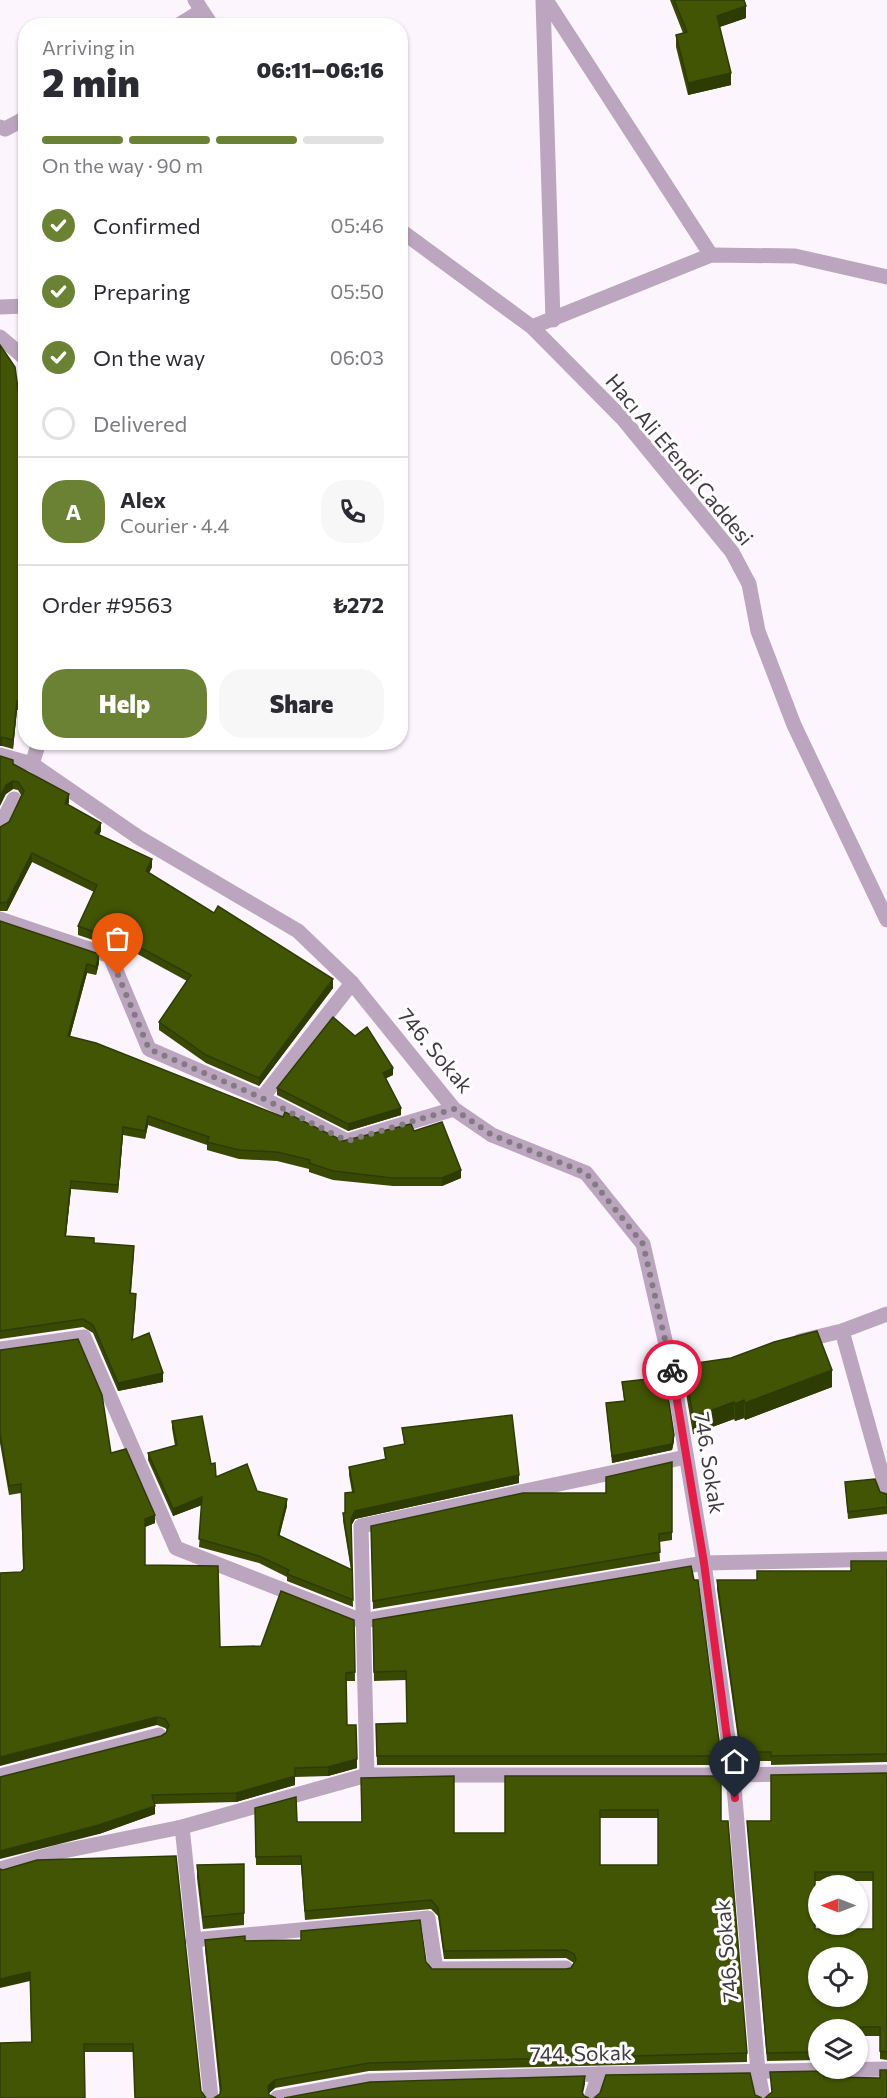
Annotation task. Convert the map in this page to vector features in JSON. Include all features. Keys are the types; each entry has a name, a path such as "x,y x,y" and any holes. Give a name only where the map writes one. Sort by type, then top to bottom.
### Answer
{"street":[{"path":"544,0 711,255"},
{"path":"544,0 554,320"},
{"path":"185,18 198,5 207,18"},
{"path":"0,127 5,129 18,122"},
{"name":"Hacı Ali Efendi Caddesi","path":"408,236 532,327 623,419 732,552 749,584 758,631 794,725 887,921"},
{"path":"532,327 711,255 795,256 887,277"},
{"path":"0,307 18,306"},
{"path":"0,337 18,352"},
{"path":"32,764 36,750"},
{"name":"746. Sokak","path":"0,755 32,764 138,837 298,931 352,983 454,1109 492,1135 586,1173 643,1244 673,1375 704,1563 733,1775 758,2072 763,2098"},
{"path":"0,826 14,799"},
{"path":"0,919 110,956 149,1049 262,1098 347,1141 454,1109"},
{"path":"262,1098 352,983"},
{"path":"784,1346 842,1330 887,1314"},
{"path":"842,1330 887,1492"},
{"path":"0,1349 84,1337 176,1548 362,1621 704,1563 887,1559"},
{"path":"673,1375 693,1370"},
{"path":"367,1775 361,1526 686,1457"},
{"path":"0,1776 159,1735"},
{"path":"0,1869 59,1852 182,1827 367,1775 733,1775 887,1772"},
{"path":"182,1827 211,2098"},
{"path":"193,1940 428,1918 436,1969 566,1968"},
{"name":"744. Sokak","path":"277,2098 369,2081 887,2069"},
{"path":"591,2098 599,2074"}],"building":[{"path":"674,0 744,0 746,6 717,16 731,73 688,83 676,35 687,32"},
{"path":"0,345 15,367 18,389 18,701 13,740 0,738"},
{"path":"0,756 13,760 13,764 69,794 65,803 101,823 95,833 152,859 146,871 214,913 218,906 333,979 259,1078 206,1055 159,1022 191,975 110,931 108,937 78,926 97,885 32,853 7,902 0,903 0,827 9,822 24,791 18,782 13,781 6,785 0,797"},
{"path":"0,921 99,954 96,967 87,964 68,1036 96,1043 283,1117 285,1112 343,1141 411,1124 414,1131 442,1122 461,1170 442,1178 393,1178 333,1171 309,1163 310,1160 277,1152 239,1150 207,1142 209,1137 148,1116 145,1131 123,1127 118,1185 71,1181 65,1236 94,1238 94,1243 134,1246 130,1293 136,1294 132,1340 149,1333 163,1373 118,1383 93,1325 83,1319 0,1331"},
{"path":"333,1017 355,1036 367,1027 393,1068 383,1073 401,1108 348,1124 277,1088"},
{"path":"817,1331 832,1370 745,1403 744,1400 735,1404 734,1402 693,1417 684,1365 731,1358 774,1342"},
{"path":"78,1339 102,1395 111,1453 126,1449 155,1515 145,1519 145,1565 218,1566 220,1647 261,1646 281,1591 354,1620 355,1672 346,1673 347,1725 356,1725 357,1759 328,1767 295,1768 295,1776 236,1793 152,1795 155,1806 99,1825 0,1851 0,1777 161,1736 166,1733 169,1725 165,1719 157,1717 0,1757 0,1573 21,1572 24,1569 21,1484 9,1486 0,1434 0,1350"},
{"path":"665,1377 674,1435 672,1444 612,1456 606,1403 625,1401 622,1382"},
{"path":"512,1415 519,1475 355,1511 351,1519 353,1600 287,1574 289,1570 259,1556 199,1539 202,1497 173,1509 148,1453 177,1445 172,1421 202,1416 211,1464 215,1463 216,1477 247,1464 257,1491 287,1499 278,1535 352,1570 343,1513 345,1513 345,1493 354,1492 349,1467 386,1459 384,1448 405,1444 402,1428"},
{"path":"672,1462 672,1532 659,1534 660,1552 373,1601 371,1526 523,1493 606,1493 606,1477"},
{"path":"875,1479 880,1492 887,1494 887,1507 848,1512 845,1482"},
{"path":"851,1561 887,1561 887,1754 771,1756 771,1752 741,1752 717,1580 757,1580 757,1571 851,1571"},
{"path":"691,1566 694,1580 698,1580 721,1756 377,1756 376,1724 407,1723 406,1671 374,1672 373,1620"},
{"path":"887,1773 887,2052 880,2051 880,2027 868,2027 868,2019 808,2019 808,2052 767,2053 747,1821 771,1821 771,1775"},
{"path":"454,1776 454,1833 505,1833 505,1776 721,1776 721,1821 728,1821 747,2053 369,2063 275,2080 268,2086 269,2095 276,2098 214,2098 220,2094 221,2088 205,1940 245,1936 245,1941 301,1940 301,1931 420,1920 426,1962 432,1969 566,1969 571,1968 576,1960 574,1954 566,1950 444,1951 438,1908 431,1900 305,1911 301,1856 256,1857 255,1808 296,1797 297,1822 362,1822 361,1778","holes":["600,1810 658,1810 658,1865 600,1865"]},
{"path":"176,1856 201,2091 206,2098 135,2098 133,2044 84,2044 85,2098 0,2098 0,2043 32,2042 30,1972 0,1979 0,1869 37,1860"},
{"path":"244,1864 244,1913 203,1917 197,1865"},
{"path":"880,2070 887,2070 887,2098 765,2098 772,2092 770,2072 808,2071 808,2079 880,2078"},
{"path":"750,2073 755,2095 762,2098 594,2098 600,2093 606,2075"},
{"path":"585,2076 582,2092 589,2098 284,2098 370,2082"}],"way so far":[{"path":"118,975 149,1049 262,1098 347,1141 454,1109 492,1135 552,1157 586,1173 643,1244 672,1370"}],"route":[{"path":"672,1370 704,1563 735,1798"}]}
